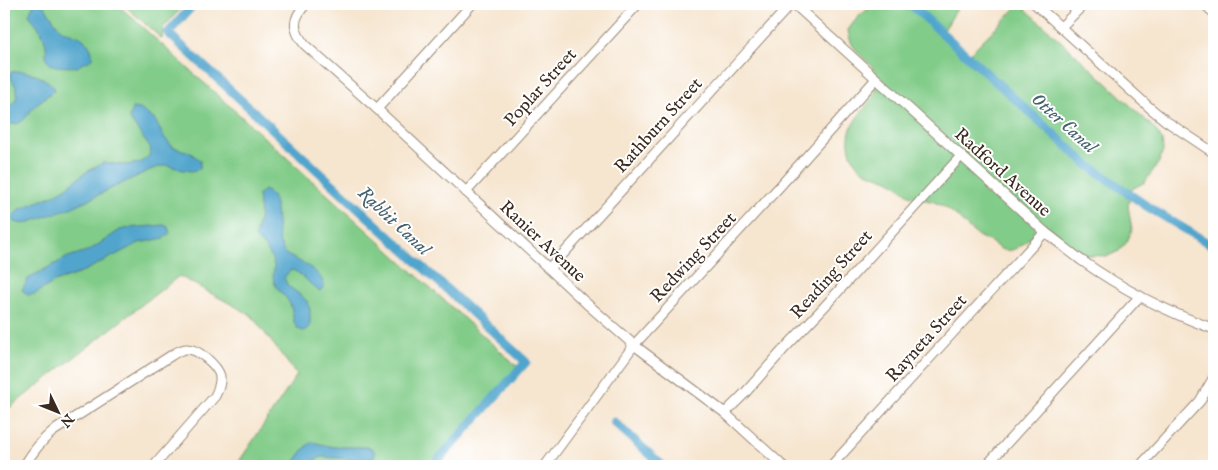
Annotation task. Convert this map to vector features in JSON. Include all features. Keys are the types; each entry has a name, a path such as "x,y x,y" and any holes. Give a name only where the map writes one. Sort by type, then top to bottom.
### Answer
{"street":[{"name":"Ranier Avenue","path":"306,4 297,15 295,27 305,45 377,109 586,303 634,345 725,413 783,466"},
{"path":"377,109 472,4"},
{"name":"Poplar Street","path":"466,192 638,4"},
{"name":"Radford Avenue","path":"793,4 1044,232 1083,260 1140,296 1214,330"},
{"name":"Rathburn Street","path":"549,268 793,4"},
{"path":"1036,4 1149,108 1214,153"},
{"path":"1061,27 1084,4"},
{"path":"1204,4 1214,13"},
{"name":"Redwing Street","path":"545,466 634,345 876,79"},
{"name":"Reading Street","path":"725,413 961,156"},
{"name":"Rayneta Street","path":"831,466 1044,232"},
{"path":"986,466 1140,296"},
{"path":"24,466 36,447 52,432 180,350 189,349 198,353 215,367 220,377 220,387 215,396 154,466"},
{"path":"1140,466 1200,401 1214,377"}],"green space":[{"path":"4,4 117,4 521,370 431,466 236,466 297,375 251,315 179,276 4,412"},
{"path":"123,4 185,4 163,28 162,39"},
{"path":"878,4 960,4 944,30 969,54 1020,4 1148,122 1162,140 1163,151 1159,162 1145,182 1132,189 1128,206 1132,230 1127,242 1119,251 1108,256 1083,255 1044,232 1034,235 1012,250 1002,249 977,235 945,207 911,196 889,181 865,171 855,163 849,143 850,132 860,114 872,99 877,81 875,71 853,45 848,30 854,21 868,9"}],"water":[{"path":"36,4 42,4 62,30 87,42 93,57 78,67 50,64 46,58 44,38 29,15 32,7"},
{"path":"21,71 40,77 49,82 55,89 39,102 21,122 16,124 4,123 4,110 13,104 17,94 16,87 10,76 11,72"},
{"path":"132,108 140,109 155,120 164,137 173,147 189,152 200,160 200,169 192,171 183,170 166,165 152,169 73,207 24,224 14,222 12,217 20,209 52,196 86,172 103,163 126,165 140,163 149,156 151,149 129,118"},
{"path":"264,190 274,200 279,240 283,251 313,270 323,282 324,287 320,291 294,271 290,270 284,278 288,286 307,301 310,309 310,326 304,331 295,325 289,303 275,285 273,277 274,266 271,258 255,237 260,215 258,195"},
{"path":"164,225 168,227 170,233 164,238 139,243 78,274 54,282 35,294 29,295 22,290 28,279 34,275 68,257 90,250 120,230"},
{"path":"312,442 334,447 368,447 372,448 375,453 374,457 365,460 322,457 316,459 314,466 291,466"}],"waterway":[{"name":"Rabbit Canal","path":"194,4 168,33 526,362 433,466"},
{"name":"Otter Canal","path":"910,4 1088,165 1148,207 1214,246"},
{"path":"614,422 663,466"}]}
